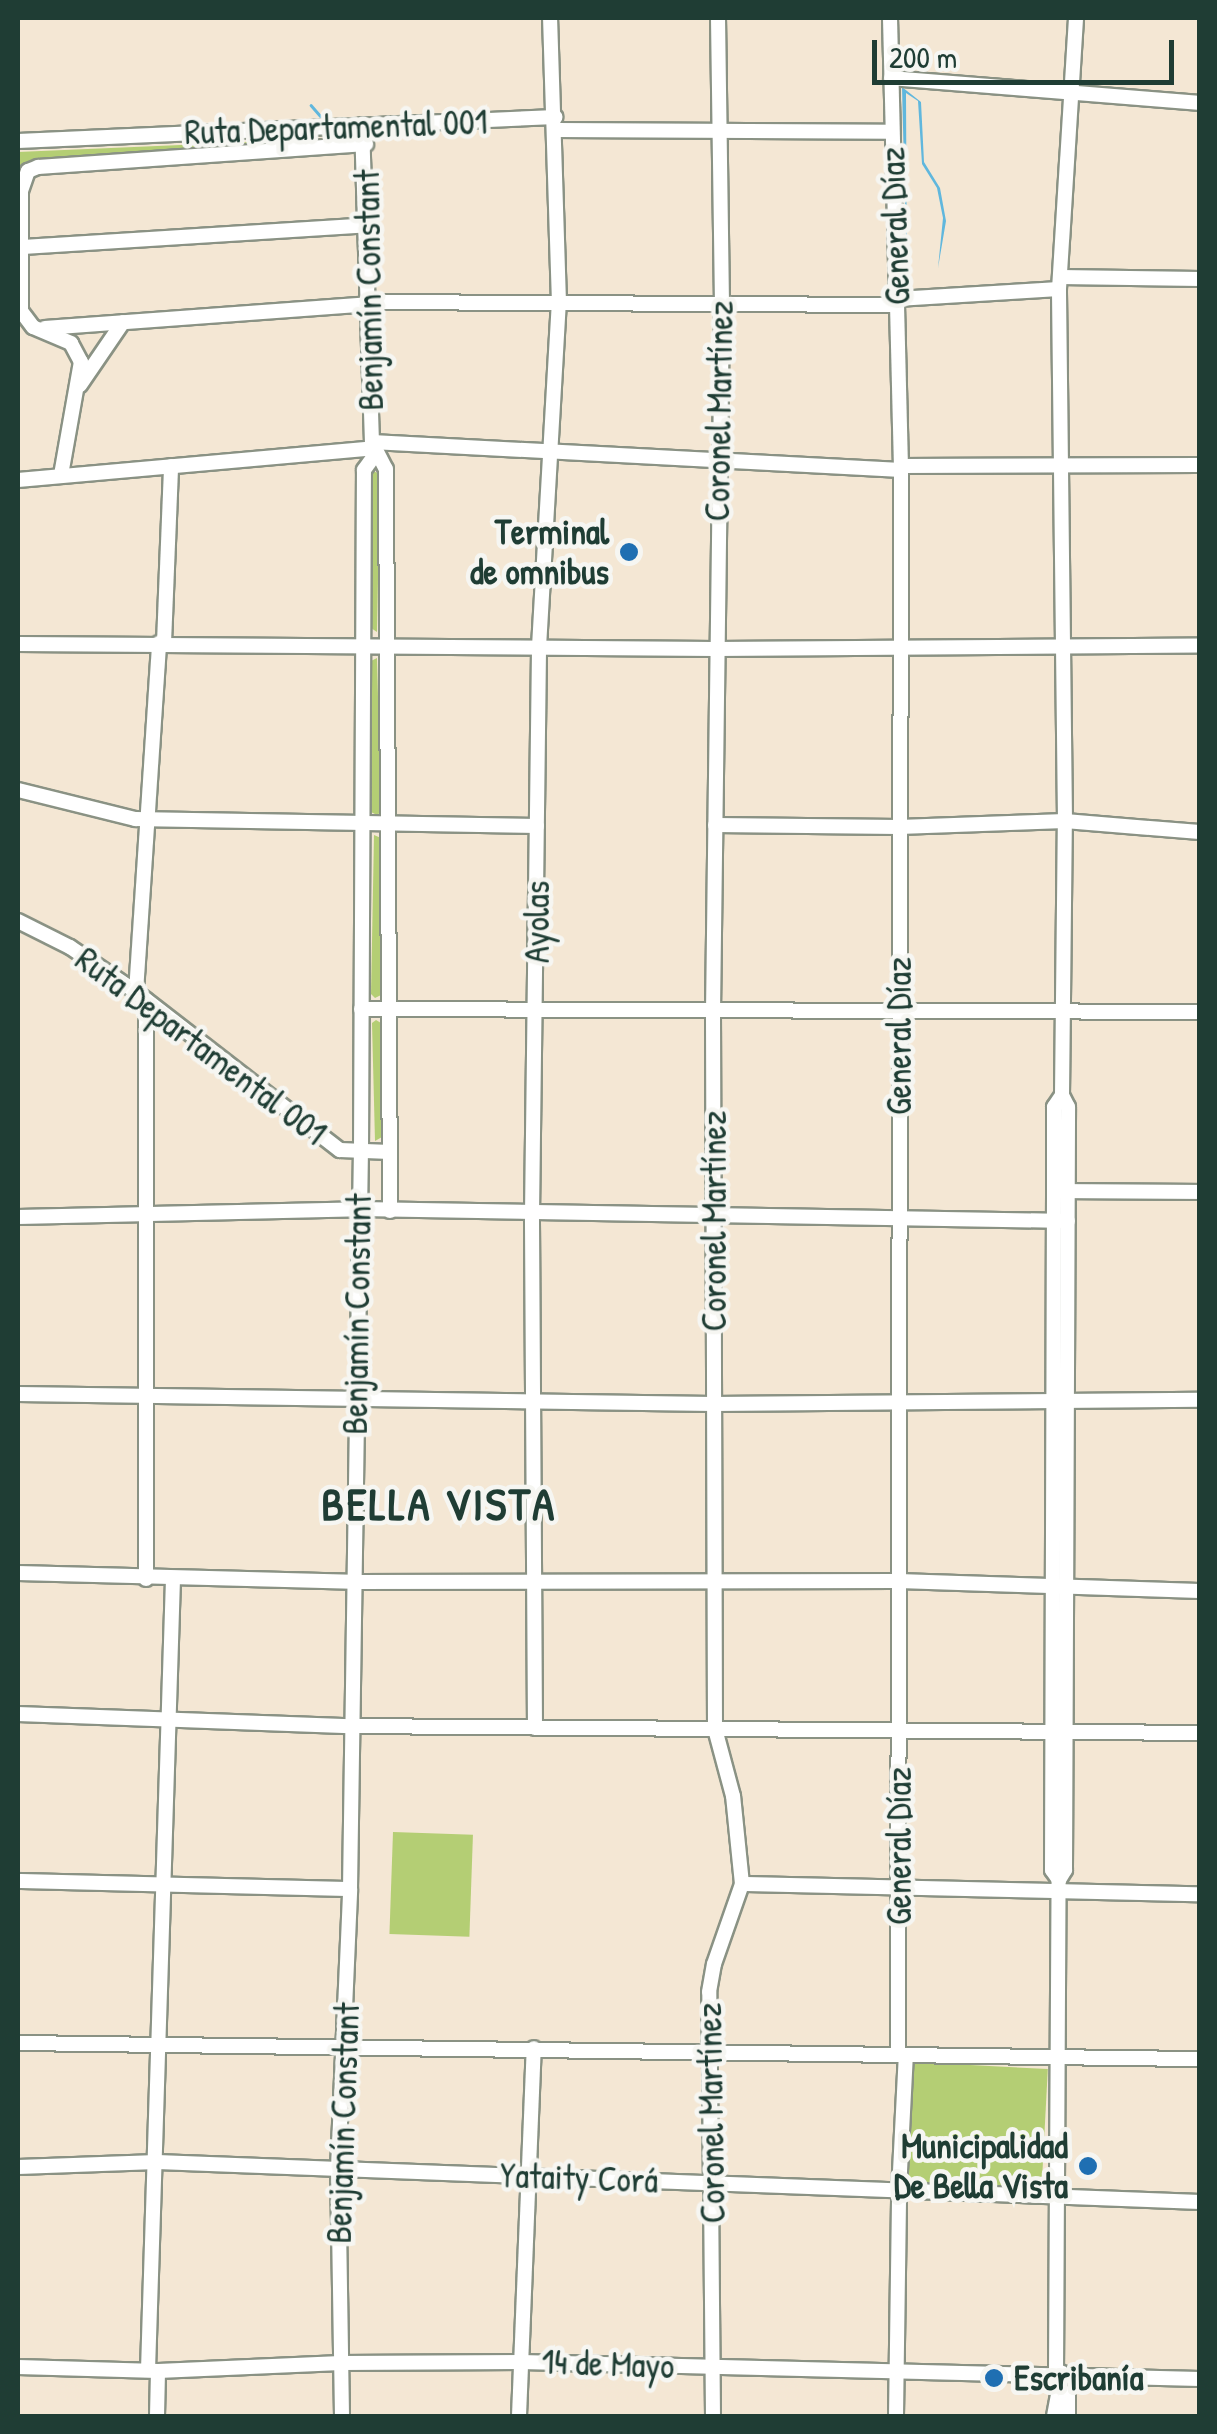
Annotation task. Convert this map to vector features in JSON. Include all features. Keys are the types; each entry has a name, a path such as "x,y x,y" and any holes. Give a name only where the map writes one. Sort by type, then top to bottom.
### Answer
{"street":[{"path":"550,18 556,124"},
{"name":"Coronel Martínez","path":"714,2416 707,2053 711,1978 742,1884 735,1810 715,1729 713,1012 722,304 718,18"},
{"name":"General Díaz","path":"890,18 899,78 892,132 903,300 907,648 905,1218 898,1580 902,2055 896,2416"},
{"path":"1068,2416 1068,2396 1061,2390 1058,2373 1060,1885 1052,1870 1059,1732 1061,1221 1054,1106 1062,1095 1063,1010 1060,283 1076,18"},
{"path":"899,78 1200,103"},
{"name":"Ruta Departamental 001","path":"18,141 362,125 556,124 720,133 892,132"},
{"name":"Ayolas","path":"534,1728 532,1215 537,826 540,647 560,303 556,124"},
{"name":"Benjamín Constant","path":"362,125 366,144 356,226 374,448 386,469 390,1211"},
{"path":"62,476 82,372 76,349 27,322 20,306 22,181 28,171 38,167 366,144"},
{"path":"22,247 356,226"},
{"path":"39,328 362,304 903,300 1060,283 1200,279"},
{"path":"76,390 123,322"},
{"path":"18,480 374,448 550,451 906,467 1200,464"},
{"name":"Benjamín Constant","path":"342,2416 338,2169 350,1888 354,1398 361,1151 362,825 356,645 364,470 374,448"},
{"path":"146,1579 141,996 171,466"},
{"path":"18,644 715,649 1200,646"},
{"path":"18,790 149,820 537,826"},
{"path":"715,826 906,827 1064,821 1200,832"},
{"name":"Ruta Departamental 001","path":"18,922 70,947 141,996 340,1150 390,1152"},
{"path":"362,1008 1200,1012"},
{"path":"1061,1191 1200,1192"},
{"path":"18,1217 360,1210 1061,1221"},
{"path":"18,1394 713,1404 1200,1400"},
{"path":"18,1572 173,1580 898,1580 1200,1590"},
{"path":"157,2416 153,2370 157,2044 173,1580"},
{"path":"18,1714 350,1726 1200,1734"},
{"path":"18,1881 350,1888"},
{"path":"742,1884 1060,1885 1200,1894"},
{"path":"18,2043 1200,2059"},
{"path":"519,2416 534,2048"},
{"name":"Yataity Corá","path":"18,2167 157,2162 1200,2202"},
{"name":"14 de Mayo","path":"18,2367 153,2370 341,2362 521,2362 1200,2379"},
{"path":"1054,2416 1056,2396 1061,2390"}],"green space":[{"path":"344,138 22,170 18,177 18,152"},
{"path":"373,471 380,474 377,632 371,628"},
{"path":"377,658 381,812 377,815 371,812 371,661"},
{"path":"374,835 381,838 381,995 375,998 371,994"},
{"path":"372,1023 381,1023 382,1137 375,1141"},
{"path":"393,1832 473,1835 469,1937 389,1934"},
{"path":"913,2062 1048,2069 1042,2189 907,2182"}],"water":[{"path":"902,87 921,102 924,162 940,188 946,221 938,268 943,218 937,188 922,164 918,101 906,93 907,287"}],"waterway":[{"path":"311,105 326,122"}],"place":[{"name":"Terminal de omnibus","path":"629,552"},
{"name":"Municipalidad De Bella Vista","path":"1088,2166"},
{"name":"Escribanía","path":"994,2378"}],"district":[{"name":"BELLA VISTA","path":"439,1504"}]}
